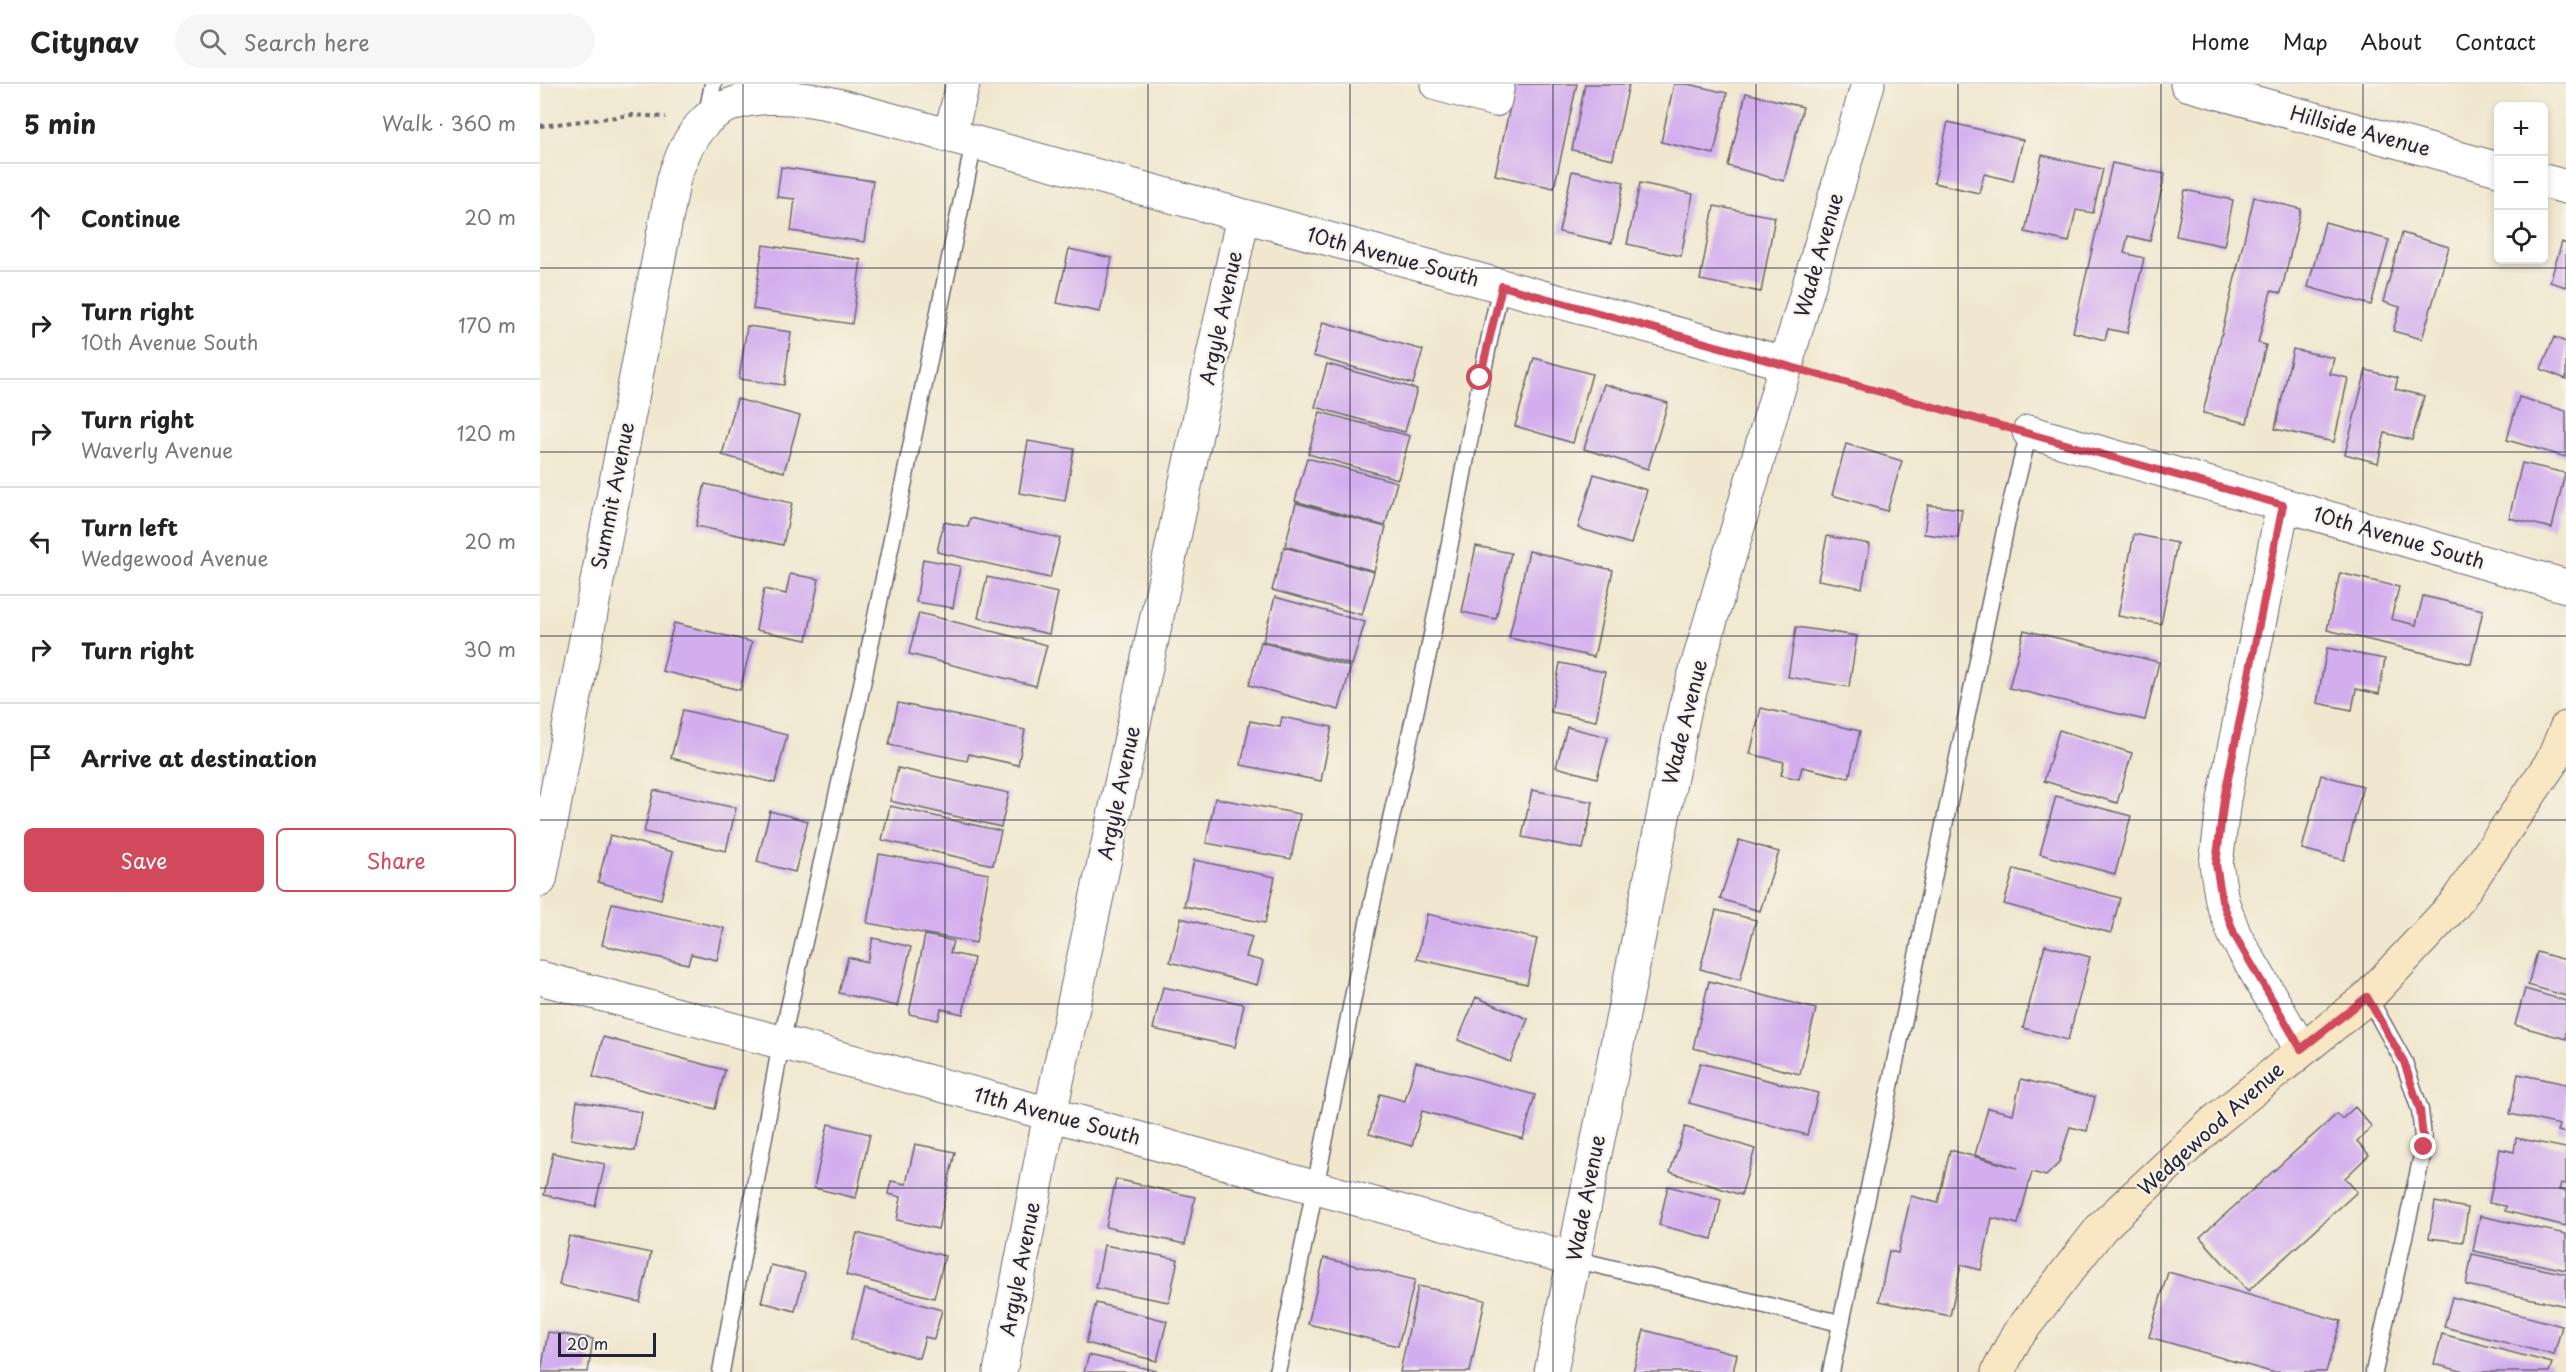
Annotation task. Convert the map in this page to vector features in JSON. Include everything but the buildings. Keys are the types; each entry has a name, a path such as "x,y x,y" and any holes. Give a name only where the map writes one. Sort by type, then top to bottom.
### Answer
{"main road":[{"name":"Wedgewood Avenue","path":"1998,1372 2016,1337 2102,1227 2215,1121 2367,997 2454,905 2553,760 2566,728"}],"street":[{"path":"962,138 963,84"},
{"path":"1437,84 1495,100 1498,84"},
{"name":"Wade Avenue","path":"1551,1372 1685,708 1788,364 1868,84"},
{"name":"Hillside Avenue","path":"2187,84 2494,168"},
{"name":"10th Avenue South","path":"706,120 727,107 756,99 809,99 962,138 1788,364"},
{"name":"Summit Avenue","path":"540,880 669,197 682,156 706,120"},
{"path":"2548,182 2566,187"},
{"name":"Argyle Avenue","path":"1000,1372 1050,1113 1243,216"},
{"name":"10th Avenue South","path":"2030,432 2566,586"},
{"path":"2283,505 2224,799 2216,864 2222,900 2235,936 2301,1049"},
{"name":"11th Avenue South","path":"540,978 1050,1113 1573,1259"}],"lane":[{"path":"706,120 713,84"},
{"path":"721,1372 781,1043 859,699 962,138"},
{"path":"1277,1372 1317,1188 1362,952 1459,506 1480,378 1502,286"},
{"path":"1831,1372 2009,511 2030,432"},
{"path":"2367,997 2404,1062 2420,1110 2424,1147 2374,1372"},
{"path":"1573,1259 1840,1323"}],"path":[{"path":"540,126 632,115 667,117"},
{"path":"1788,364 2030,432"}],"route":[{"path":"1480,378 1502,286 1788,364 2283,505 2224,799 2216,864 2222,900 2235,936 2301,1049 2367,997 2404,1062 2420,1110 2424,1147"}]}
